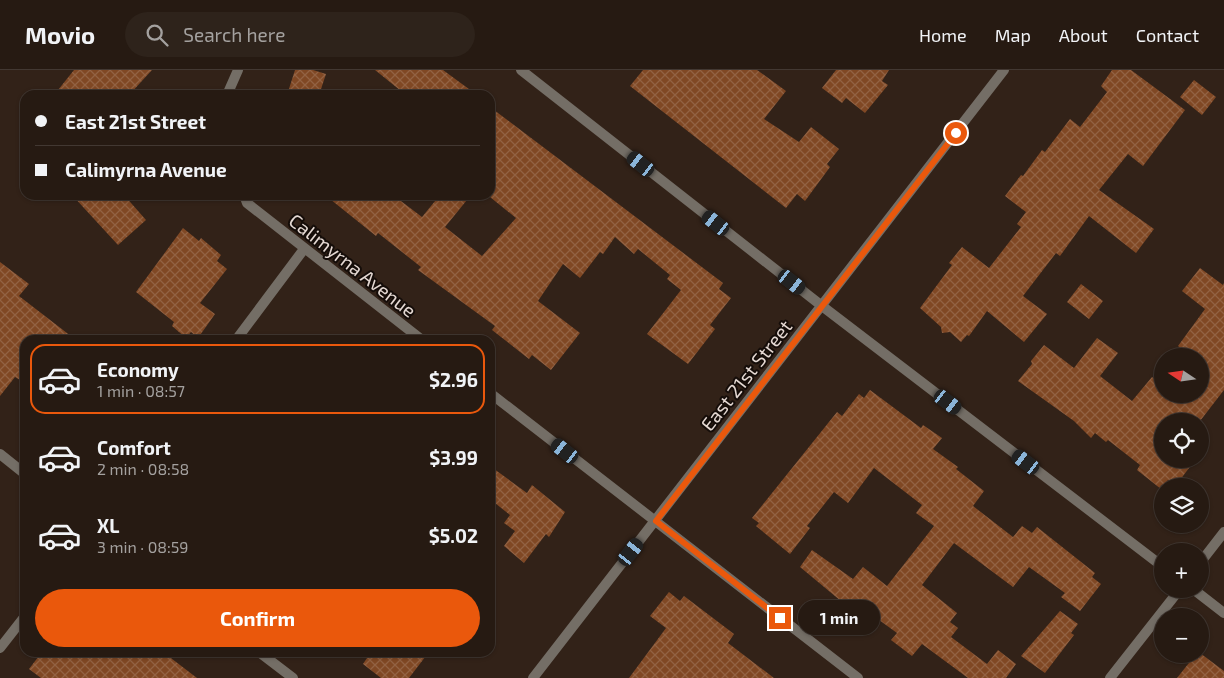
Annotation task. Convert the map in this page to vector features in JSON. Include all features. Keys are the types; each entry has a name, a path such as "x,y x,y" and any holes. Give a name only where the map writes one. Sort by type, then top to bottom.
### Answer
{"street":[{"path":"229,90 238,70"},
{"path":"521,70 822,306 1154,560"},
{"name":"East 21st Street","path":"533,678 1004,70"},
{"name":"Calimyrna Avenue","path":"246,200 247,204 416,335"},
{"path":"240,335 304,249"},
{"path":"495,397 858,678"},
{"path":"0,454 20,470"},
{"path":"1209,551 1224,532"},
{"path":"1110,678 1173,598"},
{"path":"1205,598 1224,613"},
{"path":"0,648 20,622"},
{"path":"266,657 293,678"}],"building":[{"path":"74,70 152,70 134,90 58,90"},
{"path":"295,70 313,70 326,74 321,90 289,90"},
{"path":"375,70 443,70 470,90 400,90"},
{"path":"643,70 757,70 786,91 764,119 799,142 811,127 839,149 827,164 830,167 805,201 797,194 786,208 630,86"},
{"path":"836,70 889,70 882,81 888,85 865,113 846,98 842,103 822,88"},
{"path":"1112,70 1131,70 1185,110 1143,166 1128,154 1099,190 1154,229 1136,253 1089,216 1060,256 1056,253 1023,296 1047,314 1024,342 987,311 969,336 967,335 961,342 950,332 942,333 941,327 920,308 952,265 949,263 962,247 989,268 1021,227 1017,224 1026,212 1005,196 1042,150 1045,152 1070,119 1080,127 1107,92 1101,86"},
{"path":"1194,80 1216,97 1202,115 1180,97"},
{"path":"495,111 723,283 719,289 731,298 710,325 715,329 688,364 647,334 681,290 667,279 670,275 638,249 634,254 615,237 603,254 600,252 580,278 563,264 538,301 580,333 551,370 532,355 529,359 492,330 495,326 418,270 421,267 378,233 376,236 331,200 400,200 422,217 436,200 467,200 445,227 482,256 516,218 494,200"},
{"path":"77,200 128,200 146,220 118,245"},
{"path":"183,228 199,241 201,238 221,255 217,261 227,269 200,303 215,314 200,335 194,335 191,332 188,335 182,335 172,326 174,322 136,292"},
{"path":"0,262 29,284 19,296 70,335 20,335 20,380 15,377 0,396"},
{"path":"1200,268 1223,285 1224,283 1224,390 1206,413 1154,413 1154,468 1189,468 1181,478 1154,478 1154,483 1137,470 1140,465 1108,440 1106,442 1095,433 1091,438 1074,421 1018,381 1044,345 1074,368 1097,338 1118,353 1100,376 1132,401 1152,377 1154,379 1154,403 1209,403 1209,348 1180,348 1178,346 1205,309 1182,291"},
{"path":"1081,284 1103,301 1089,319 1067,302"},
{"path":"870,390 921,428 923,425 942,438 933,449 958,467 956,469 984,491 973,506 1013,537 1022,526 1032,533 1037,527 1095,573 1092,577 1101,584 1080,611 1061,597 1065,593 1029,567 1013,587 954,543 922,585 957,613 950,622 958,628 951,637 987,664 998,650 1016,664 1006,678 968,678 922,644 912,656 891,640 897,633 864,609 859,616 800,567 812,550 853,579 863,567 887,586 934,526 916,513 922,505 874,468 848,503 834,492 807,526 810,528 790,554 756,526 759,523 752,518 837,412 842,416 859,394 864,398"},
{"path":"495,470 527,493 532,485 565,512 549,537 546,534 524,563 504,546 515,531 504,523 510,515 495,503"},
{"path":"669,592 680,601 684,596 734,634 728,643 774,678 629,678 666,628 650,616"},
{"path":"1060,611 1078,624 1071,633 1074,635 1045,673 1021,656"},
{"path":"38,657 170,657 197,678 41,678 29,669"},
{"path":"368,657 425,657 409,678 381,678 363,664"},
{"path":"1209,660 1224,671 1224,678 1177,678 1189,663 1209,663"}],"route":[{"path":"780,618 656,521 956,133"}]}
